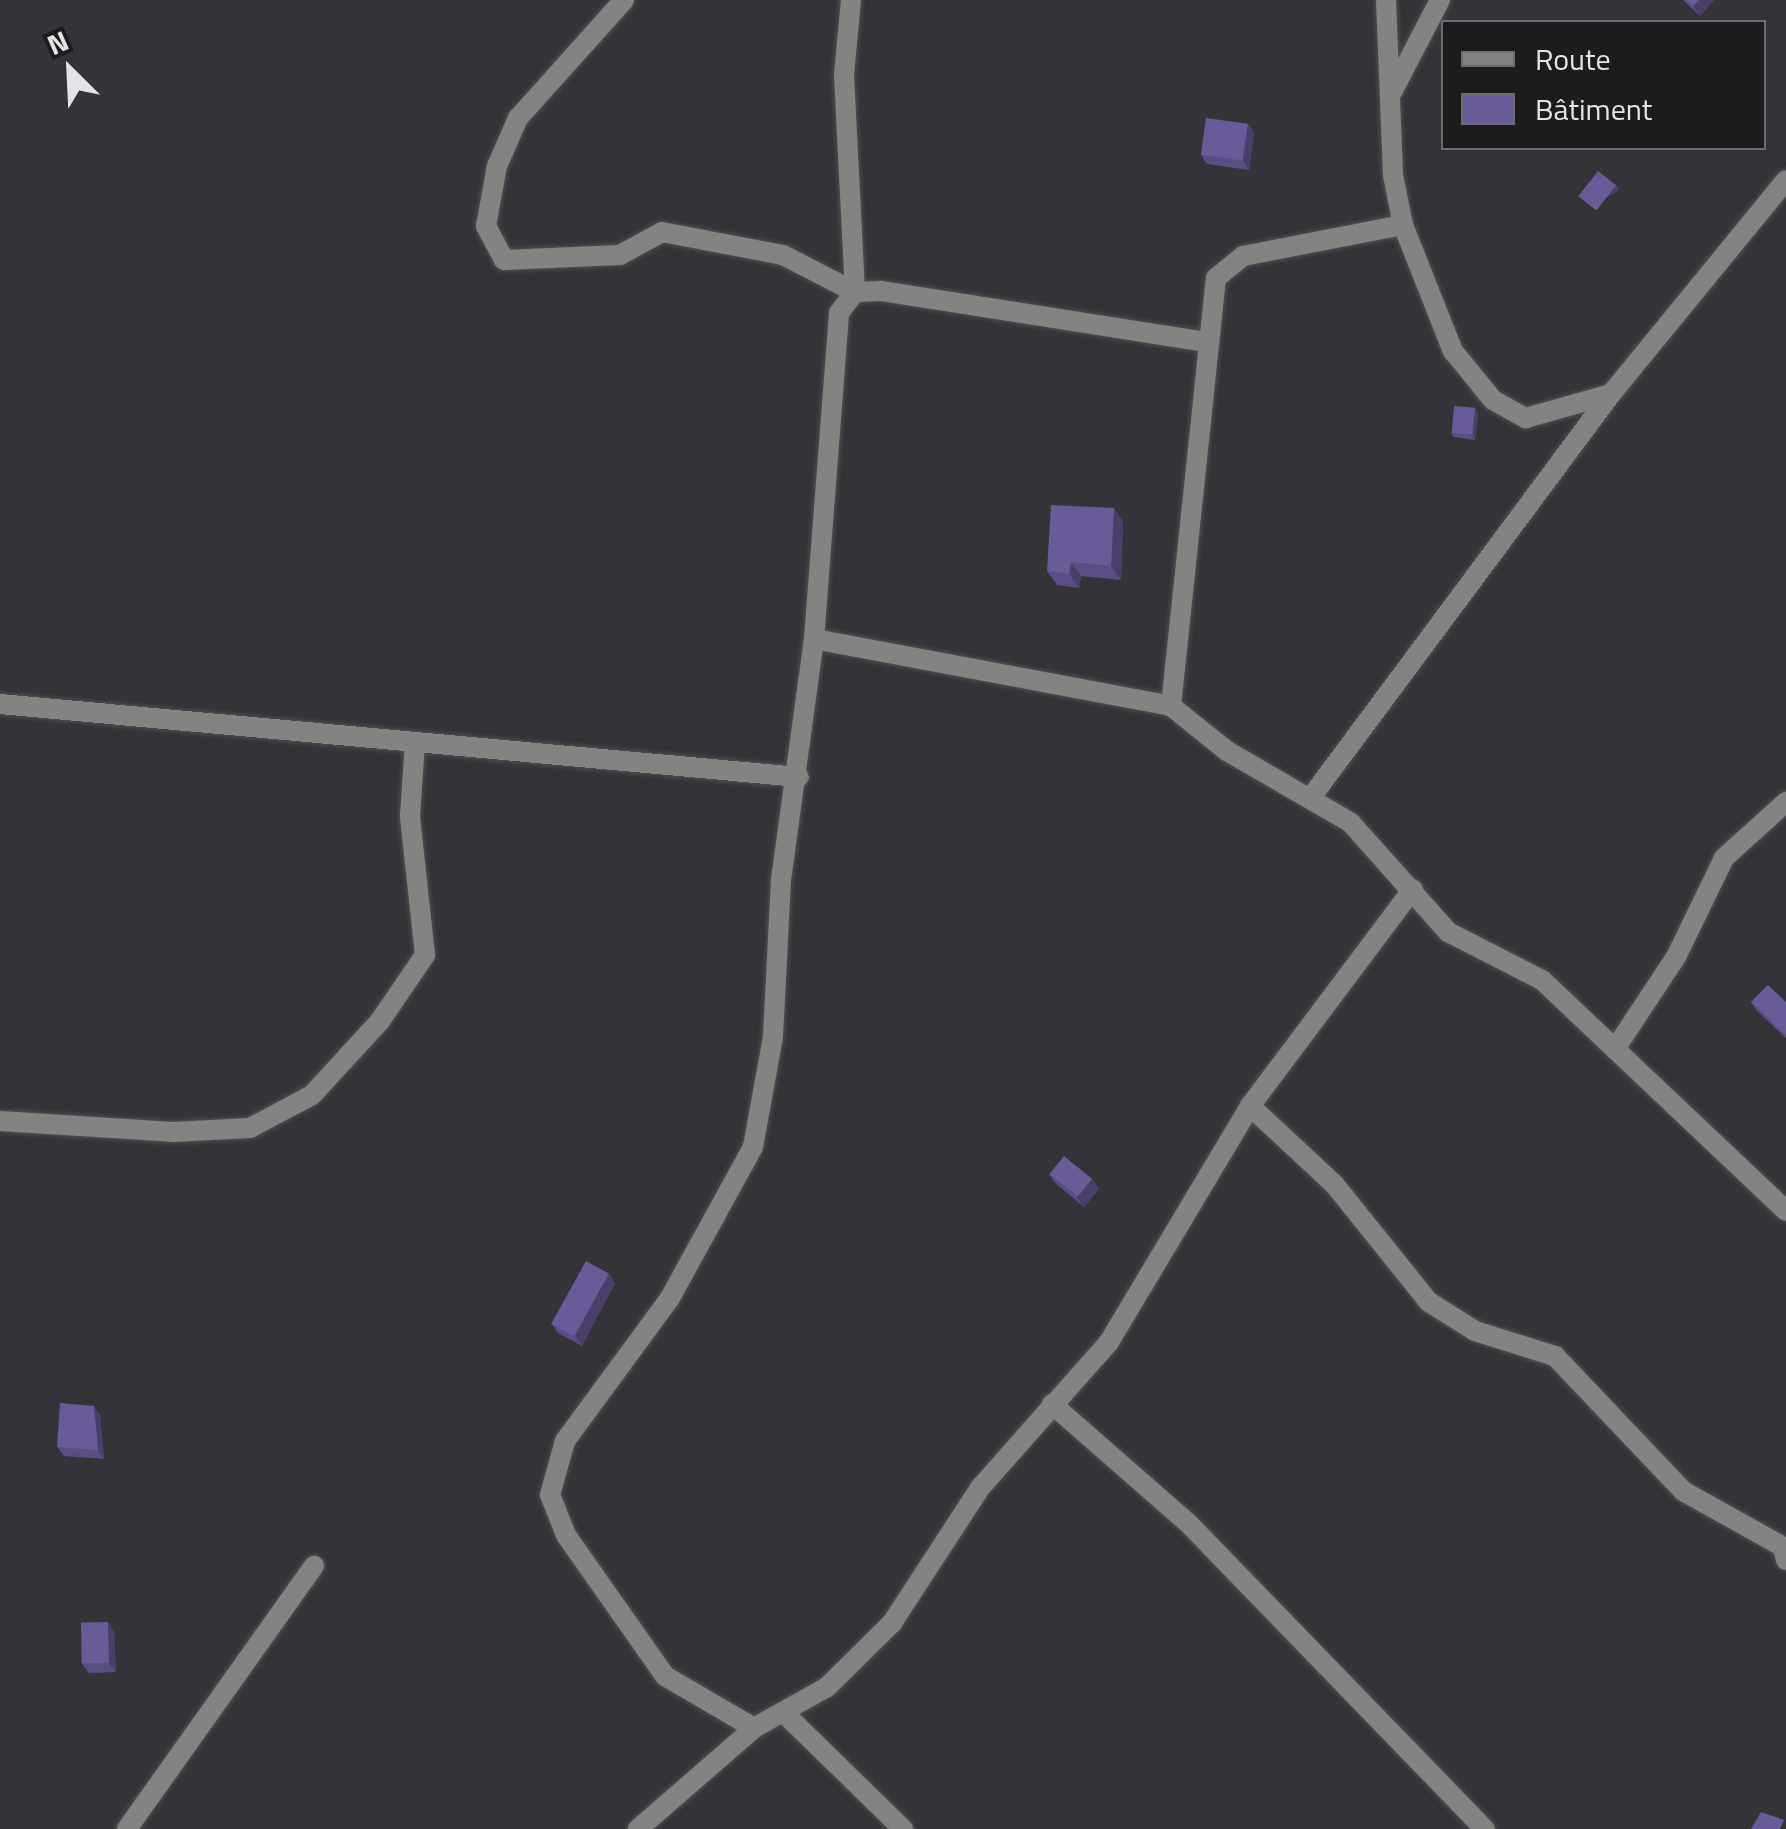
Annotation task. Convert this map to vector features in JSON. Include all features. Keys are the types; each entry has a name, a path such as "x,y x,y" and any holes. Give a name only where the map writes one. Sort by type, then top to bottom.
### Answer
{"street":[{"path":"624,0 518,118 498,166 486,226 504,260 620,255 662,232 783,255 855,292 881,290 1205,342"},
{"path":"754,1728 666,1676 566,1535 550,1494 566,1441 670,1298 753,1148 773,1037 781,880 799,777 814,639 839,313 855,292 844,75 851,0"},
{"path":"1386,0 1389,98 1403,225 1453,351 1494,400 1526,418 1612,394"},
{"path":"1389,98 1440,0"},
{"path":"1312,796 1612,394 1786,180"},
{"path":"1171,706 1205,342 1216,278 1243,256 1403,225"},
{"path":"814,639 1171,706 1227,750 1312,796 1351,823 1448,932 1542,980 1786,1212"},
{"path":"0,704 799,777"},
{"path":"0,1121 174,1132 250,1128 312,1096 380,1022 425,955 410,816 415,742"},
{"path":"1615,1049 1676,957 1724,858 1786,802"},
{"path":"638,1829 754,1728 826,1687 892,1623 980,1488 1109,1342 1250,1106 1413,889"},
{"path":"1250,1106 1334,1184 1429,1302 1475,1331 1554,1356 1683,1492 1783,1547 1786,1560"},
{"path":"1052,1404 1200,1535 1486,1829"},
{"path":"127,1829 314,1566"},
{"path":"782,1712 904,1829"}],"building":[{"path":"1206,118 1248,124 1242,160 1201,155"},
{"path":"1598,171 1616,185 1596,210 1578,196"},
{"path":"1454,406 1475,408 1473,435 1452,433"},
{"path":"1051,505 1114,508 1111,566 1071,562 1069,574 1047,571"},
{"path":"1768,985 1786,1002 1786,1035 1751,1002"},
{"path":"1064,1156 1092,1179 1078,1197 1050,1174"},
{"path":"586,1261 609,1274 574,1337 551,1324"},
{"path":"60,1403 94,1406 98,1450 57,1447"},
{"path":"81,1622 108,1622 109,1663 82,1663"},
{"path":"1761,1812 1784,1820 1780,1829 1751,1829"}]}
